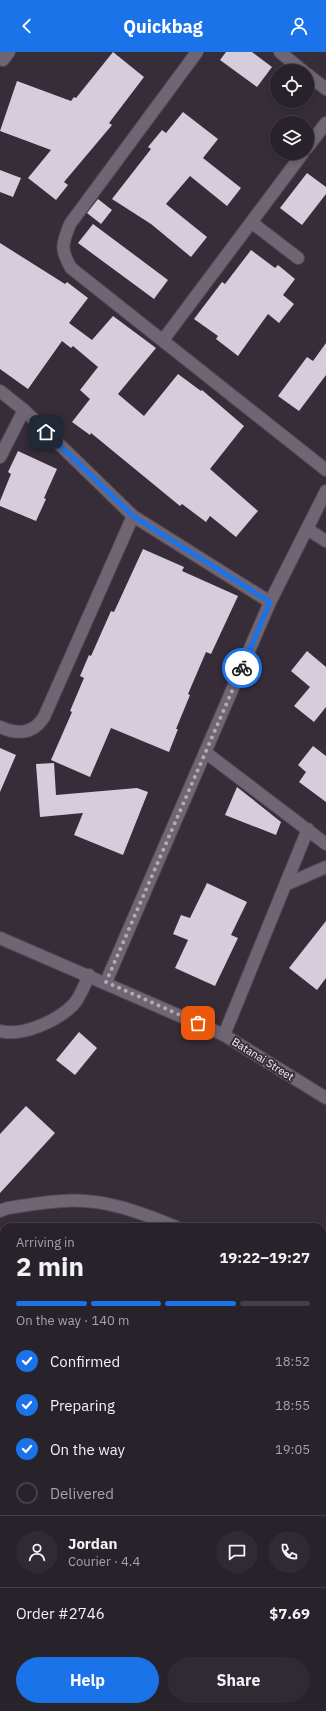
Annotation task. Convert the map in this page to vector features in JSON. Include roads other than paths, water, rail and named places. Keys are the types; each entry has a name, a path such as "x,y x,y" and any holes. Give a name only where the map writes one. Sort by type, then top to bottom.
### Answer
{"street":[{"path":"197,52 70,224 62,247 64,257 72,268 326,470"},
{"path":"280,52 295,64"},
{"path":"314,80 326,89"},
{"path":"314,139 326,123"},
{"path":"163,340 298,160"},
{"path":"251,222 298,258"},
{"path":"0,391 24,410 133,516 270,602"},
{"path":"0,457 24,410"},
{"path":"106,982 270,602 326,491"},
{"path":"0,727 12,732 24,731 34,728 44,716 133,516"},
{"path":"307,528 326,541"},
{"path":"205,752 326,844"},
{"path":"224,1035 308,829"},
{"path":"285,885 326,867"},
{"name":"Batanai Street","path":"0,938 106,982 224,1035 326,1098"},
{"path":"0,1031 10,1034 20,1033 49,1021 74,1005 89,975"},
{"path":"0,1211 8,1208 64,1201 91,1202 121,1207 165,1223"}]}
